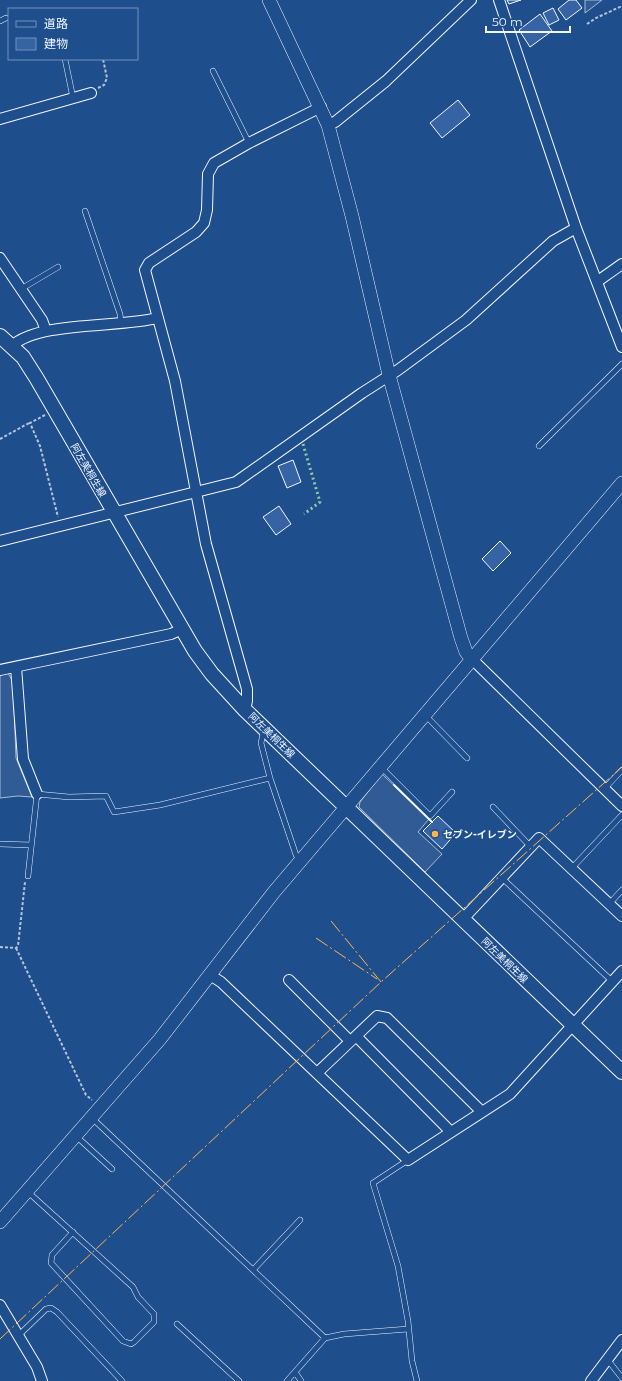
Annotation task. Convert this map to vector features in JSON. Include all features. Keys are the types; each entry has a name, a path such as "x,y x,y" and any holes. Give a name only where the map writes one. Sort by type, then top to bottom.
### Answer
{"main road":[{"name":"阿左美桐生線","path":"0,336 12,346 28,364 182,629 212,674 264,729 622,1072"}],"street":[{"path":"269,0 328,125 352,216 390,375 466,652 622,806"},
{"path":"328,125 336,122 386,81 471,0"},
{"path":"499,0 576,228 598,281 622,347"},
{"path":"0,119 91,93"},
{"path":"245,710 247,689 204,537 175,381 146,275 146,266 200,228 206,217 208,174 211,167 218,159 321,108"},
{"path":"0,541 115,514 143,504 229,485 243,478 466,320 553,241 576,228"},
{"path":"0,258 42,320 46,332"},
{"path":"598,281 622,264"},
{"path":"12,346 21,338 46,332 157,318"},
{"path":"0,1222 28,1192 160,1039 258,911 300,860 622,483"},
{"path":"0,670 171,634 182,629"},
{"path":"16,667 23,759 37,794"},
{"path":"463,919 539,838 622,916"},
{"path":"210,975 221,982 408,1160 450,1131 510,1094 622,971"},
{"path":"289,980 353,1038 450,1131"},
{"path":"317,1073 377,1016 387,1018 482,1112"},
{"path":"0,1305 37,1368 40,1381"},
{"path":"591,1381 622,1340"}],"lane":[{"path":"0,21 6,18"},
{"path":"65,60 73,98"},
{"path":"213,71 249,143"},
{"path":"85,210 120,314 121,323"},
{"path":"21,289 58,267"},
{"path":"540,446 622,364"},
{"path":"424,714 467,758"},
{"path":"264,729 261,743 270,778 294,850 300,860"},
{"path":"380,767 430,816 452,792"},
{"path":"605,788 622,770"},
{"path":"28,876 37,794 77,797 106,796 114,812 160,805 270,778"},
{"path":"493,807 530,846"},
{"path":"572,868 622,815"},
{"path":"0,844 31,845"},
{"path":"501,877 613,982"},
{"path":"609,904 622,890"},
{"path":"96,1113 253,1270 325,1338"},
{"path":"76,1136 112,1169"},
{"path":"408,1160 373,1183 398,1266 408,1321 413,1367 417,1381"},
{"path":"28,1192 73,1232 133,1287 138,1297 154,1314 154,1322 131,1344 123,1341 51,1263 52,1255 73,1232"},
{"path":"253,1270 300,1220"},
{"path":"18,1335 46,1309 51,1308 57,1312 122,1381"},
{"path":"177,1324 239,1381"},
{"path":"287,1381 325,1338 344,1334 408,1330"},
{"path":"607,1359 622,1378"},
{"path":"294,1372 301,1381"}],"path":[{"path":"587,24 596,18 622,6"},
{"path":"91,93 104,85 106,82 107,78 103,60"},
{"path":"0,439 55,411"},
{"path":"30,423 40,446 61,526"},
{"path":"16,948 20,940 25,880 28,876"},
{"path":"0,947 16,948"},
{"path":"16,948 96,1113"}],"shaded area":[{"path":"585,0 602,0 585,13"},
{"path":"8,673 13,682 16,758 32,797 18,796 0,798 0,675"},
{"path":"382,774 429,819 418,832 442,854 425,872 359,807 360,802"}],"building":[{"path":"507,0 521,0 509,4"},
{"path":"569,0 576,0 582,8 566,20 558,9"},
{"path":"553,8 559,20 549,25 543,13"},
{"path":"540,14 552,31 530,47 519,30"},
{"path":"458,100 470,115 442,138 430,123"},
{"path":"293,460 301,482 287,488 278,466"},
{"path":"279,506 291,524 276,535 263,517"},
{"path":"500,541 511,553 493,571 482,559"},
{"path":"438,816 456,833 442,849 423,831"}],"hedge":[{"path":"303,444 320,502 304,514"}],"wall":[{"path":"394,785 432,822"}],"power":[{"path":"0,1339 381,982 622,767"},
{"path":"331,921 381,982"},
{"path":"316,938 377,979"}],"place":[{"name":"セブン-イレブン","path":"435,834"}]}
